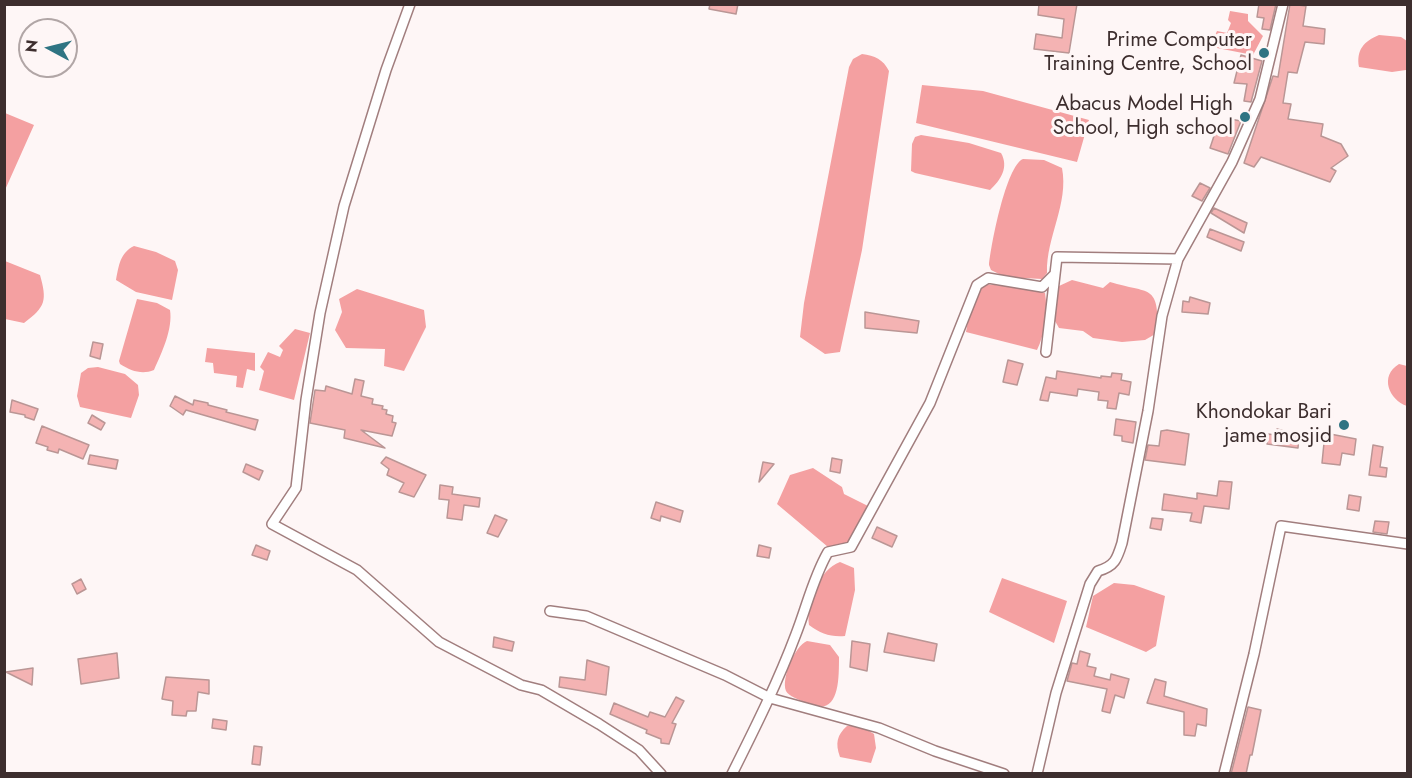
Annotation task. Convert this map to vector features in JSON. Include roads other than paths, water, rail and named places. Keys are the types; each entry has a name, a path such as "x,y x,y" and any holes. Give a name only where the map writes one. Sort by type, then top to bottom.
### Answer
{"street":[{"path":"410,4 386,70 344,206 320,313 306,400 296,488 272,524 357,570 439,642 521,685 541,690 599,724 639,750 661,774"},
{"path":"1037,774 1056,693 1090,584 1098,571 1109,568 1116,561 1122,543 1148,411 1162,316 1178,259 1232,162 1260,99 1283,4"},
{"path":"1046,352 1057,256 1178,259"},
{"path":"732,774 770,698 819,568 828,552 851,547 875,505 930,403 977,285 988,278 1042,287 1055,274"},
{"path":"1224,774 1254,654 1281,526 1407,544"},
{"path":"550,611 586,616 725,675 770,698 879,728 935,751 1004,774"}],"place":[{"name":"Prime Computer Training Centre, School","path":"1264,53"},
{"name":"Abacus Model High School, High school","path":"1245,117"},
{"name":"Khondokar Bari jame mosjid","path":"1344,425"}]}
